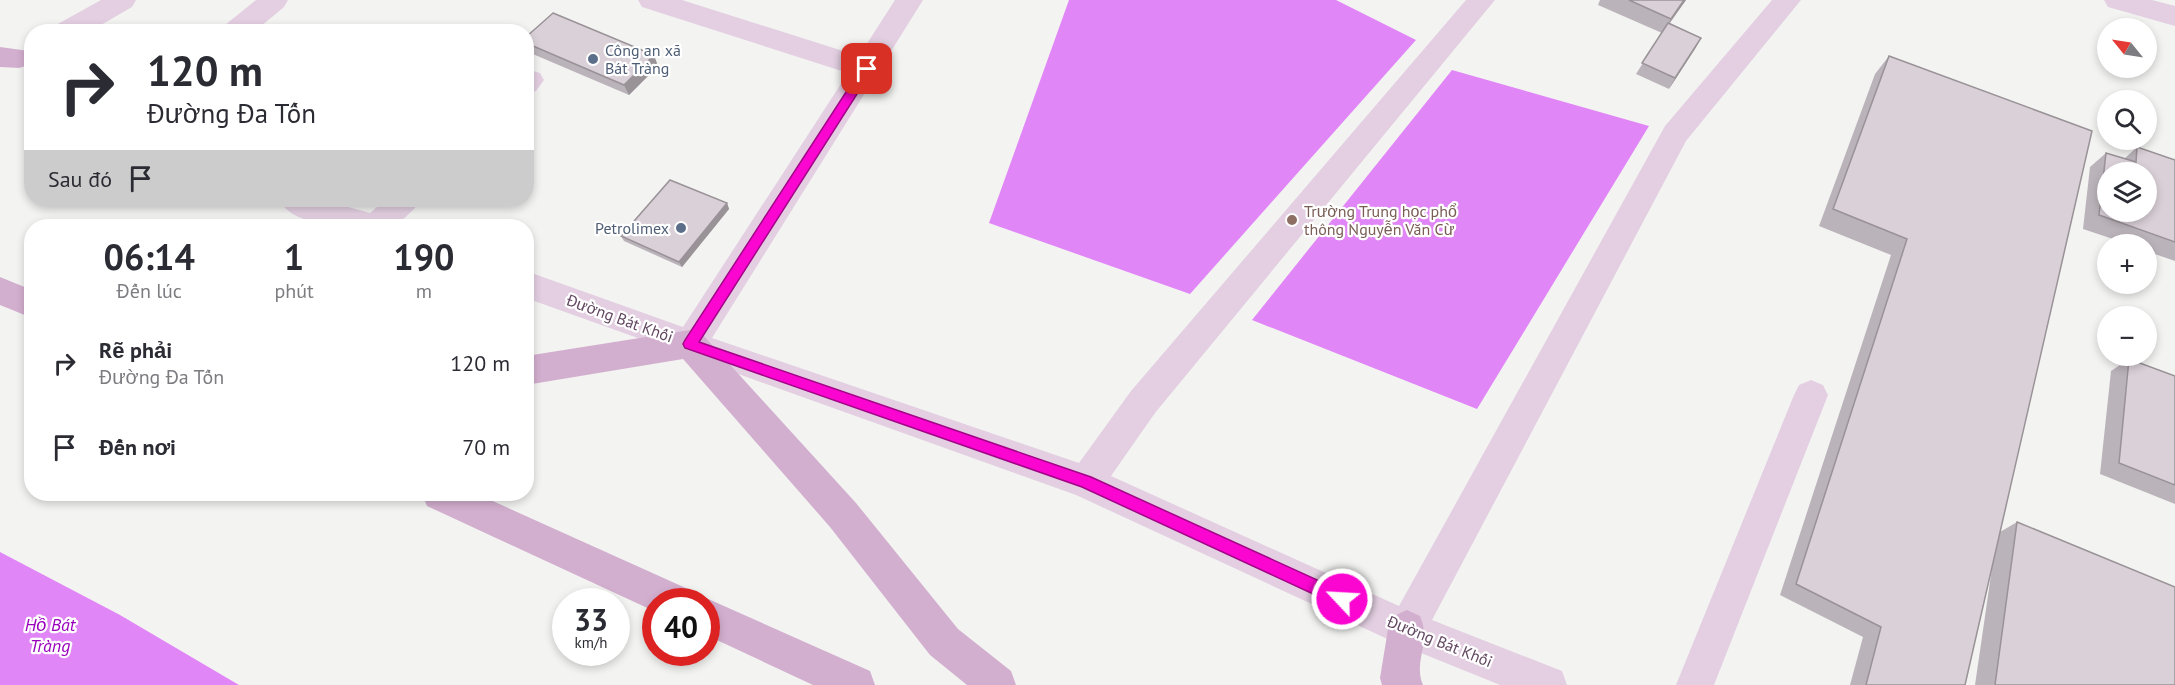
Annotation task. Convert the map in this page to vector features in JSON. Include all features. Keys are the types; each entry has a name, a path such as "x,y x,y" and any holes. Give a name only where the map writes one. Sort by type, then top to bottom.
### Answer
{"main road":[{"path":"0,290 24,302"},
{"path":"534,370 690,344 843,515 944,642 997,685"},
{"path":"455,501 645,588"},
{"path":"720,622 856,685"},
{"path":"1404,685 1399,678 1407,629"}],"street":[{"path":"80,24 122,0"},
{"path":"245,24 274,0"},
{"path":"652,0 867,69"},
{"path":"690,344 909,0"},
{"path":"1086,482 1143,402 1481,0"},
{"path":"1407,629 1675,134 1787,0"},
{"path":"2118,0 2175,16"},
{"path":"307,207 349,219"},
{"path":"382,219 396,207"},
{"name":"Đường Bát Khối","path":"534,287 690,344 1086,482 1407,629 1548,685"},
{"path":"1695,685 1811,395"}],"water":[{"path":"1069,0 1336,0 1416,40 1190,294 989,223"},
{"path":"1452,70 1649,126 1477,409 1252,320"},
{"name":"Hồ Bát Tràng","path":"0,552 120,615 239,685 0,685"}],"building":[{"path":"1629,0 1684,0 1671,19"},
{"name":"Công an xã Bát Tràng","path":"553,13 654,55 624,85 534,46 534,30"},
{"path":"1668,23 1701,38 1675,78 1642,63"},
{"path":"1889,56 2092,131 1965,685 1866,685 1881,627 1796,584 1907,239 1833,209"},
{"path":"2137,150 2146,150 2175,160 2175,242 2119,222 2157,222 2157,162 2136,162"},
{"path":"2106,153 2136,162 2105,162"},
{"path":"670,180 727,203 679,262 621,236"},
{"path":"2128,366 2148,366 2175,376 2175,485 2119,463"},
{"path":"2017,522 2175,587 2175,685 1995,685"}],"place":[{"name":"Công an xã Bát Tràng","path":"593,59"},
{"name":"Trường Trung học phổ thông Nguyễn Văn Cừ","path":"1292,220"},
{"name":"Petrolimex","path":"681,228"}],"route":[{"path":"867,69 690,344 1086,482 1342,599"}]}
